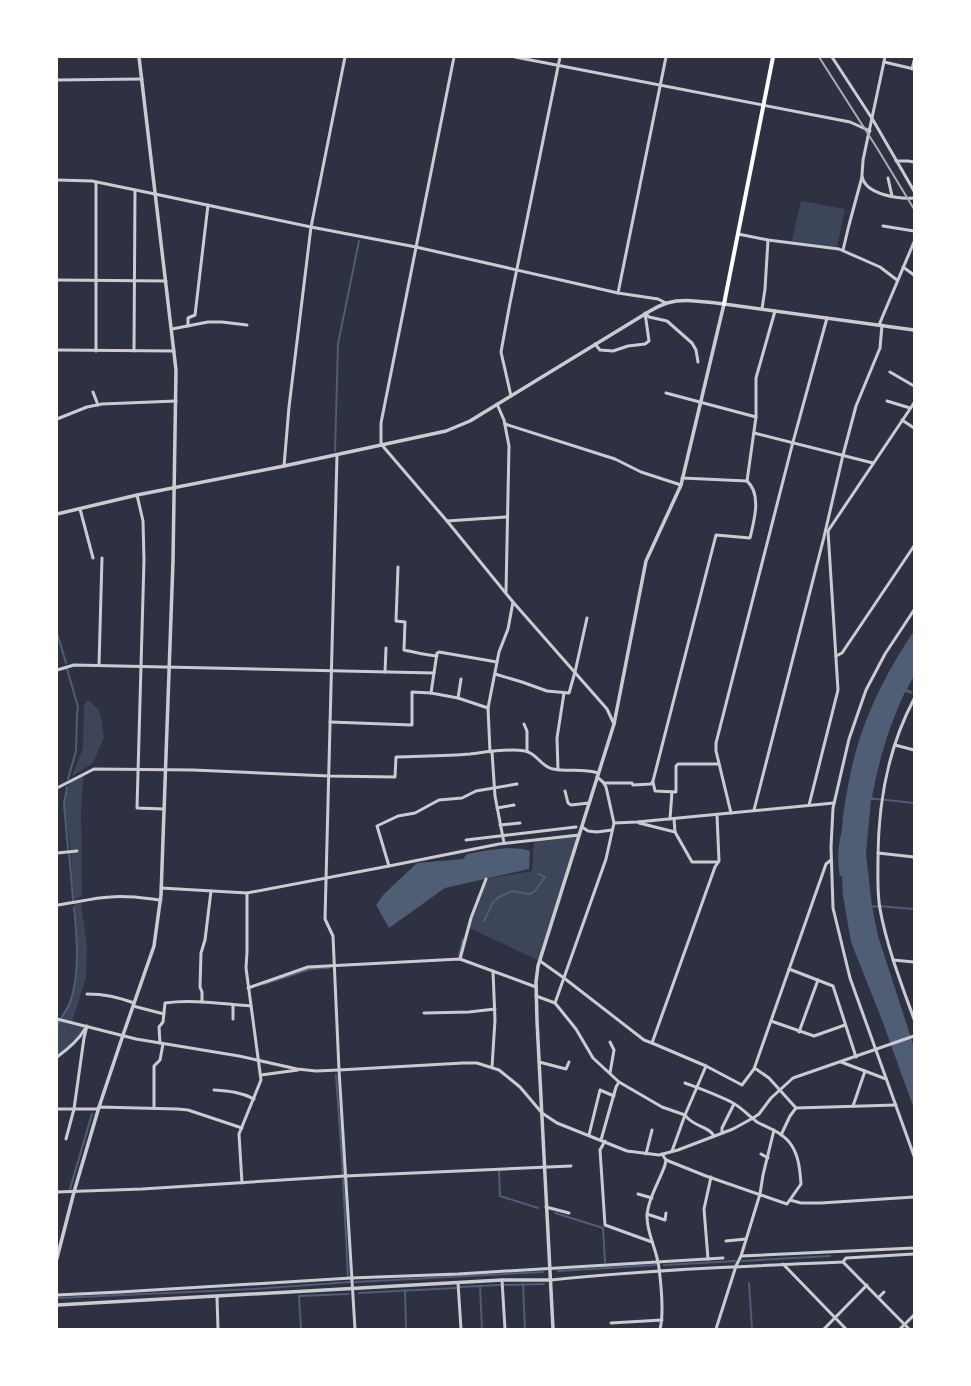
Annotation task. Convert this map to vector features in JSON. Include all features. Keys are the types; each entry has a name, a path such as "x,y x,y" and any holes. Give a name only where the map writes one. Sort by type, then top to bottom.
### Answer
{"main road":[{"path":"724,304 773,57"}],"street":[{"path":"57,1258 74,1192 99,1107 154,946 162,888 173,561 176,370 139,57"},
{"path":"284,466 289,407 311,227 345,57"},
{"path":"454,57 380,423 381,444 447,521 513,602 607,709 614,724"},
{"path":"515,57 850,122 870,131"},
{"path":"511,396 502,352 517,269 560,57"},
{"path":"618,292 666,57"},
{"path":"832,57 873,120 914,191"},
{"path":"843,250 862,177 863,160 873,120 885,57"},
{"path":"884,62 913,69 914,61"},
{"path":"57,80 142,79"},
{"path":"896,161 914,162"},
{"path":"862,177 865,183 874,190 887,196 914,198"},
{"path":"888,178 892,196"},
{"path":"57,180 96,182 311,227 416,247 666,303"},
{"path":"96,182 96,351"},
{"path":"134,351 135,190"},
{"path":"188,326 188,318 195,315 208,205"},
{"path":"883,226 914,231"},
{"path":"738,234 768,240 843,250 880,267 897,280"},
{"path":"762,309 765,289 768,240"},
{"path":"754,810 826,531 843,455 856,406 880,348 881,325 897,280 914,242"},
{"path":"903,267 914,275"},
{"path":"57,280 166,281"},
{"path":"57,514 138,495 337,455 381,444 446,431 470,421 595,344 666,303 677,301 697,301 914,330"},
{"path":"553,1329 536,996 540,961 614,724 646,561 680,485 724,304"},
{"path":"719,764 678,764 676,766 676,792 655,791 653,782 716,535 750,538 756,502 755,493 748,480 756,417 756,378 775,311"},
{"path":"595,344 600,350 613,351 628,346 645,344 649,341 646,314"},
{"path":"646,314 649,318 666,321 692,343 696,350 698,362"},
{"path":"731,813 716,751 716,744 793,442 827,318"},
{"path":"172,329 208,322 248,325"},
{"path":"57,350 174,351"},
{"path":"890,372 914,386"},
{"path":"93,392 98,405"},
{"path":"666,393 756,417"},
{"path":"57,419 87,407 98,405 176,401"},
{"path":"887,401 910,408"},
{"path":"809,805 838,690 826,531 914,403"},
{"path":"497,404 504,424 509,446 506,517 506,592"},
{"path":"902,420 914,428"},
{"path":"504,424 616,460 641,472 680,485"},
{"path":"754,433 873,463"},
{"path":"337,455 325,918 333,936 333,965 355,1329"},
{"path":"682,478 748,480"},
{"path":"138,495 143,521 144,560 137,808 164,809"},
{"path":"80,509 93,558"},
{"path":"447,521 506,517"},
{"path":"836,656 842,653 914,546"},
{"path":"99,665 102,558"},
{"path":"398,567 396,621 405,622 404,650 420,652 424,655 437,656"},
{"path":"504,843 497,808 488,708 496,674 499,652 508,628 513,602"},
{"path":"914,610 885,654 866,690 849,739 834,803 831,847 833,908 850,978 914,1156"},
{"path":"496,674 547,691 568,693 575,672 587,618"},
{"path":"385,672 386,648"},
{"path":"431,693 437,653 439,652 497,662"},
{"path":"57,670 74,665 99,665 434,673"},
{"path":"458,698 461,679"},
{"path":"330,722 412,725 412,692 431,693 458,698 488,708"},
{"path":"558,770 557,738 564,692"},
{"path":"914,699 907,711 886,774 880,808 878,853 878,890 880,908 894,960 914,1019"},
{"path":"524,724 527,731 527,751"},
{"path":"895,745 914,750"},
{"path":"57,788 94,769 395,777 396,757 515,750 527,751 534,755 548,769 585,770 598,775 606,787 614,823 606,859 555,1003"},
{"path":"604,783 632,783 633,785 651,784 653,782"},
{"path":"389,866 377,826 398,816 416,813 439,800 462,798 476,791 517,784"},
{"path":"565,791 568,803 571,805 589,803"},
{"path":"672,792 672,819 675,832 692,862 718,862"},
{"path":"614,823 717,815 834,803"},
{"path":"497,808 514,805"},
{"path":"652,1043 718,862 717,815"},
{"path":"500,825 520,822"},
{"path":"638,822 642,825 675,832"},
{"path":"466,840 576,827"},
{"path":"582,827 588,831 597,832 612,830"},
{"path":"162,888 247,893 504,843 579,835"},
{"path":"57,852 76,851"},
{"path":"878,853 914,857"},
{"path":"540,961 644,1040 706,1066 742,1085 754,1069 826,864 831,860"},
{"path":"460,959 471,918 486,879"},
{"path":"202,1002 202,992 200,987 201,953 205,940 211,891"},
{"path":"242,1183 240,1134 261,1080 246,968 247,893"},
{"path":"57,905 123,896 161,900"},
{"path":"248,988 308,967 460,959 536,987"},
{"path":"894,960 914,962"},
{"path":"789,969 833,986 856,1057"},
{"path":"492,1067 495,1036 493,971"},
{"path":"799,1032 818,980"},
{"path":"86,994 104,994 115,996 133,1004 164,1014"},
{"path":"536,996 555,1003 576,1029 593,1058 619,1082 662,1107 685,1115 689,1122 712,1131 714,1136"},
{"path":"154,1108 154,1066 160,1060 161,1043 159,1027 163,1022 165,1003 183,1001 251,1006"},
{"path":"233,1005 233,1019"},
{"path":"424,1013 468,1012 495,1009"},
{"path":"57,1019 161,1043 239,1056 303,1070 316,1071 477,1063 498,1070 520,1087 542,1113 557,1123 603,1140 627,1151 646,1154 662,1154 672,1152 722,1133 759,1114 780,1090 793,1078 914,1036"},
{"path":"771,1021 814,1036 845,1025"},
{"path":"57,1057 81,1037 87,1026"},
{"path":"66,1139 74,1109 87,1026"},
{"path":"610,1042 614,1050 610,1073"},
{"path":"539,1062 566,1069 569,1062"},
{"path":"841,1062 886,1079"},
{"path":"672,1152 685,1115 706,1066"},
{"path":"754,1069 769,1078 796,1108"},
{"path":"260,1076 303,1070"},
{"path":"853,1106 865,1071"},
{"path":"619,1082 600,1150 605,1225 652,1242"},
{"path":"662,1154 666,1160 788,1204 801,1184 799,1167 792,1146 781,1135 753,1118 734,1104 685,1083"},
{"path":"214,1090 236,1092 254,1100"},
{"path":"589,1135 600,1090 614,1096"},
{"path":"722,1133 722,1128 734,1104"},
{"path":"796,1108 896,1105"},
{"path":"57,1109 97,1109 99,1107 188,1110 242,1128"},
{"path":"781,1135 790,1116 796,1108"},
{"path":"646,1154 652,1130"},
{"path":"716,1329 760,1194 774,1130"},
{"path":"761,1154 768,1158"},
{"path":"660,1329 662,1320 659,1271 648,1226 647,1214 666,1160"},
{"path":"57,1192 242,1183 345,1176 571,1166"},
{"path":"708,1259 704,1209 711,1177"},
{"path":"638,1194 652,1198"},
{"path":"790,1200 801,1203 822,1203 914,1197"},
{"path":"546,1207 569,1213"},
{"path":"647,1214 665,1220 666,1213"},
{"path":"726,1241 746,1239"},
{"path":"741,1256 914,1248"},
{"path":"57,1305 502,1280 551,1280 612,1274 736,1266 843,1262 846,1258 914,1254"},
{"path":"57,1295 351,1278 458,1274 723,1258"},
{"path":"843,1262 910,1329"},
{"path":"783,1264 846,1329"},
{"path":"502,1280 505,1329"},
{"path":"458,1283 461,1329"},
{"path":"824,1329 867,1286"},
{"path":"879,1298 884,1292"},
{"path":"217,1297 218,1329"},
{"path":"900,1329 914,1315"},
{"path":"611,1323 662,1320"}],"shaded area":[{"path":"801,201 845,209 837,247 792,241"},
{"path":"914,631 914,676 907,689 913,692 912,694 905,692 889,730 881,756 872,797 878,800 871,800 866,854 872,906 878,936 914,1047 914,1109 882,1020 851,942 843,896 842,876 840,876 838,860 839,844 851,771 861,734 884,681 903,647"},
{"path":"88,700 98,709 101,717 104,737 93,763 72,776 83,748 84,705"},
{"path":"84,774 81,808 82,896 73,900 71,851 64,804 70,781"},
{"path":"579,835 540,961 469,928 486,879 532,871 534,840"},
{"path":"509,848 530,851 529,869 445,888 389,928 376,905 384,894 417,863 463,859 467,854"},
{"path":"81,902 87,948 86,978 72,1022 87,1026 81,1037 57,1057 57,1021 58,1019 62,1020 75,983 77,949 75,903"}],"waterway":[{"path":"335,451 338,344 359,241"},
{"path":"57,633 66,663"},
{"path":"67,669 78,707 76,751 68,779"},
{"path":"67,787 64,804 68,849"},
{"path":"877,799 914,803"},
{"path":"69,852 73,900"},
{"path":"484,921 493,902 499,897 512,891 529,894 534,892 545,877 539,874"},
{"path":"871,907 878,906 914,909"},
{"path":"62,1017 71,1000 76,977 77,942 74,907"},
{"path":"459,955 463,939"},
{"path":"264,984 311,969 329,968"},
{"path":"336,1075 343,1174"},
{"path":"70,1189 92,1114"},
{"path":"499,1170 500,1196 538,1208"},
{"path":"343,1179 348,1276"},
{"path":"555,1213 603,1228 605,1262"},
{"path":"742,1261 830,1256"},
{"path":"664,1265 735,1261"},
{"path":"558,1271 656,1265"},
{"path":"355,1282 543,1272"},
{"path":"57,1298 254,1289 350,1282"},
{"path":"749,1283 752,1329"},
{"path":"523,1284 525,1329"},
{"path":"504,1285 544,1284"},
{"path":"460,1287 500,1285"},
{"path":"480,1286 482,1329"},
{"path":"359,1293 456,1288"},
{"path":"405,1290 406,1329"},
{"path":"301,1329 299,1296 349,1294"}],"railway":[{"path":"819,57 914,209"}]}
